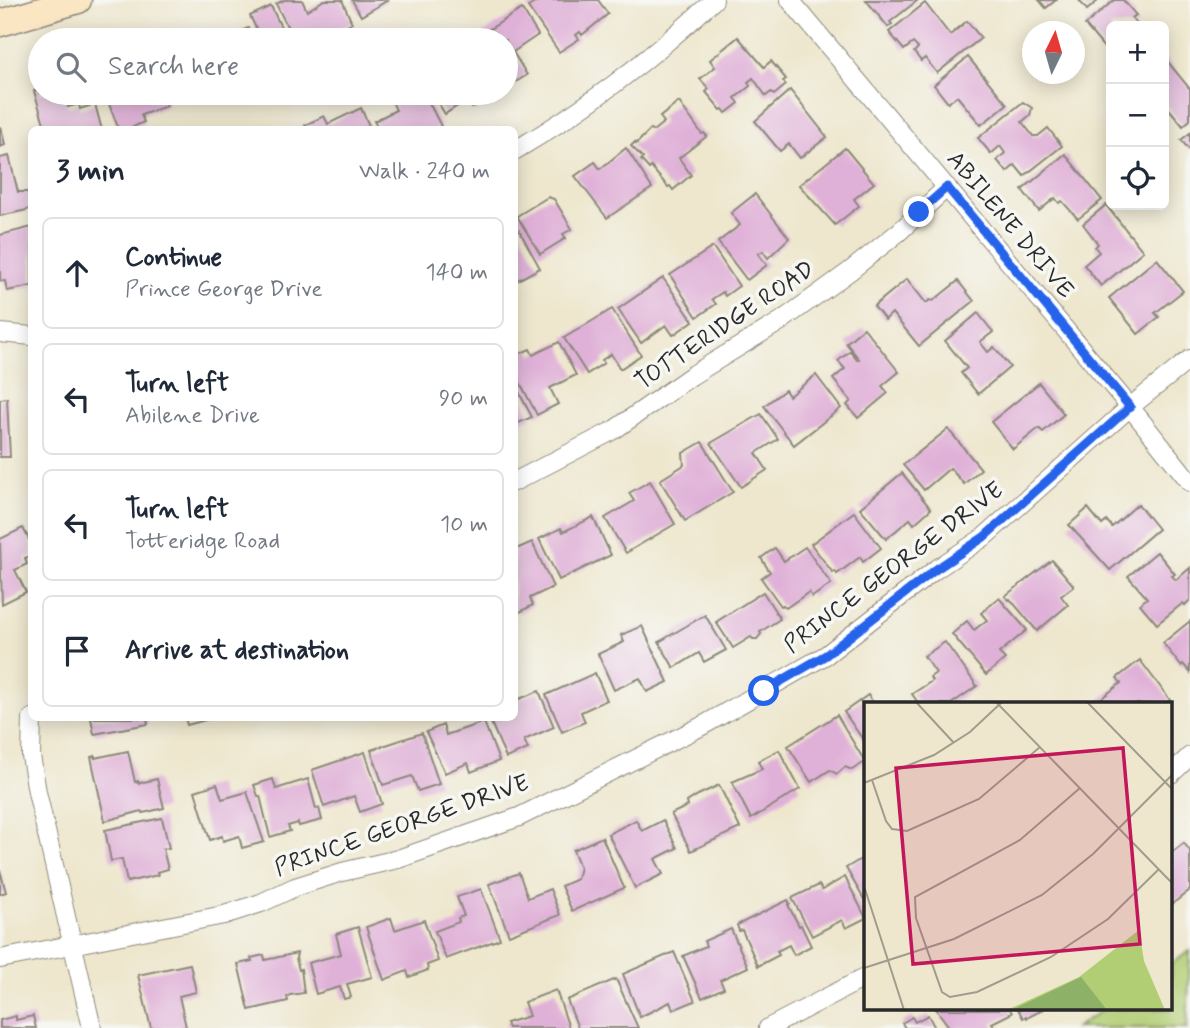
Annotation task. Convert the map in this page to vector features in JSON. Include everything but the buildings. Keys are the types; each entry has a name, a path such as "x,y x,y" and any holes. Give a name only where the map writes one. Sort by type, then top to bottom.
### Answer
{"street":[{"path":"0,23 78,0"},
{"path":"518,147 573,112 675,36 714,0"},
{"name":"ABILENE DRIVE","path":"790,0 1190,482"},
{"name":"TOTTERIDGE ROAD","path":"518,480 614,430 691,376 780,321 870,255 947,187"},
{"path":"0,333 28,336"},
{"name":"PRINCE GEORGE DRIVE","path":"0,958 224,915 295,887 342,872 398,859 519,817 702,726 826,655 935,570 984,537 1130,407 1190,359"},
{"path":"32,721 31,756 37,792 92,1028"},
{"path":"1172,773 1190,756"},
{"path":"768,1028 864,977"}],"green space":[{"path":"1190,951 1187,1028 1075,1028 1102,1010 1172,1010 1172,963"}],"route":[{"path":"764,691 826,655 935,570 984,537 1130,407 947,187 919,212"}]}
